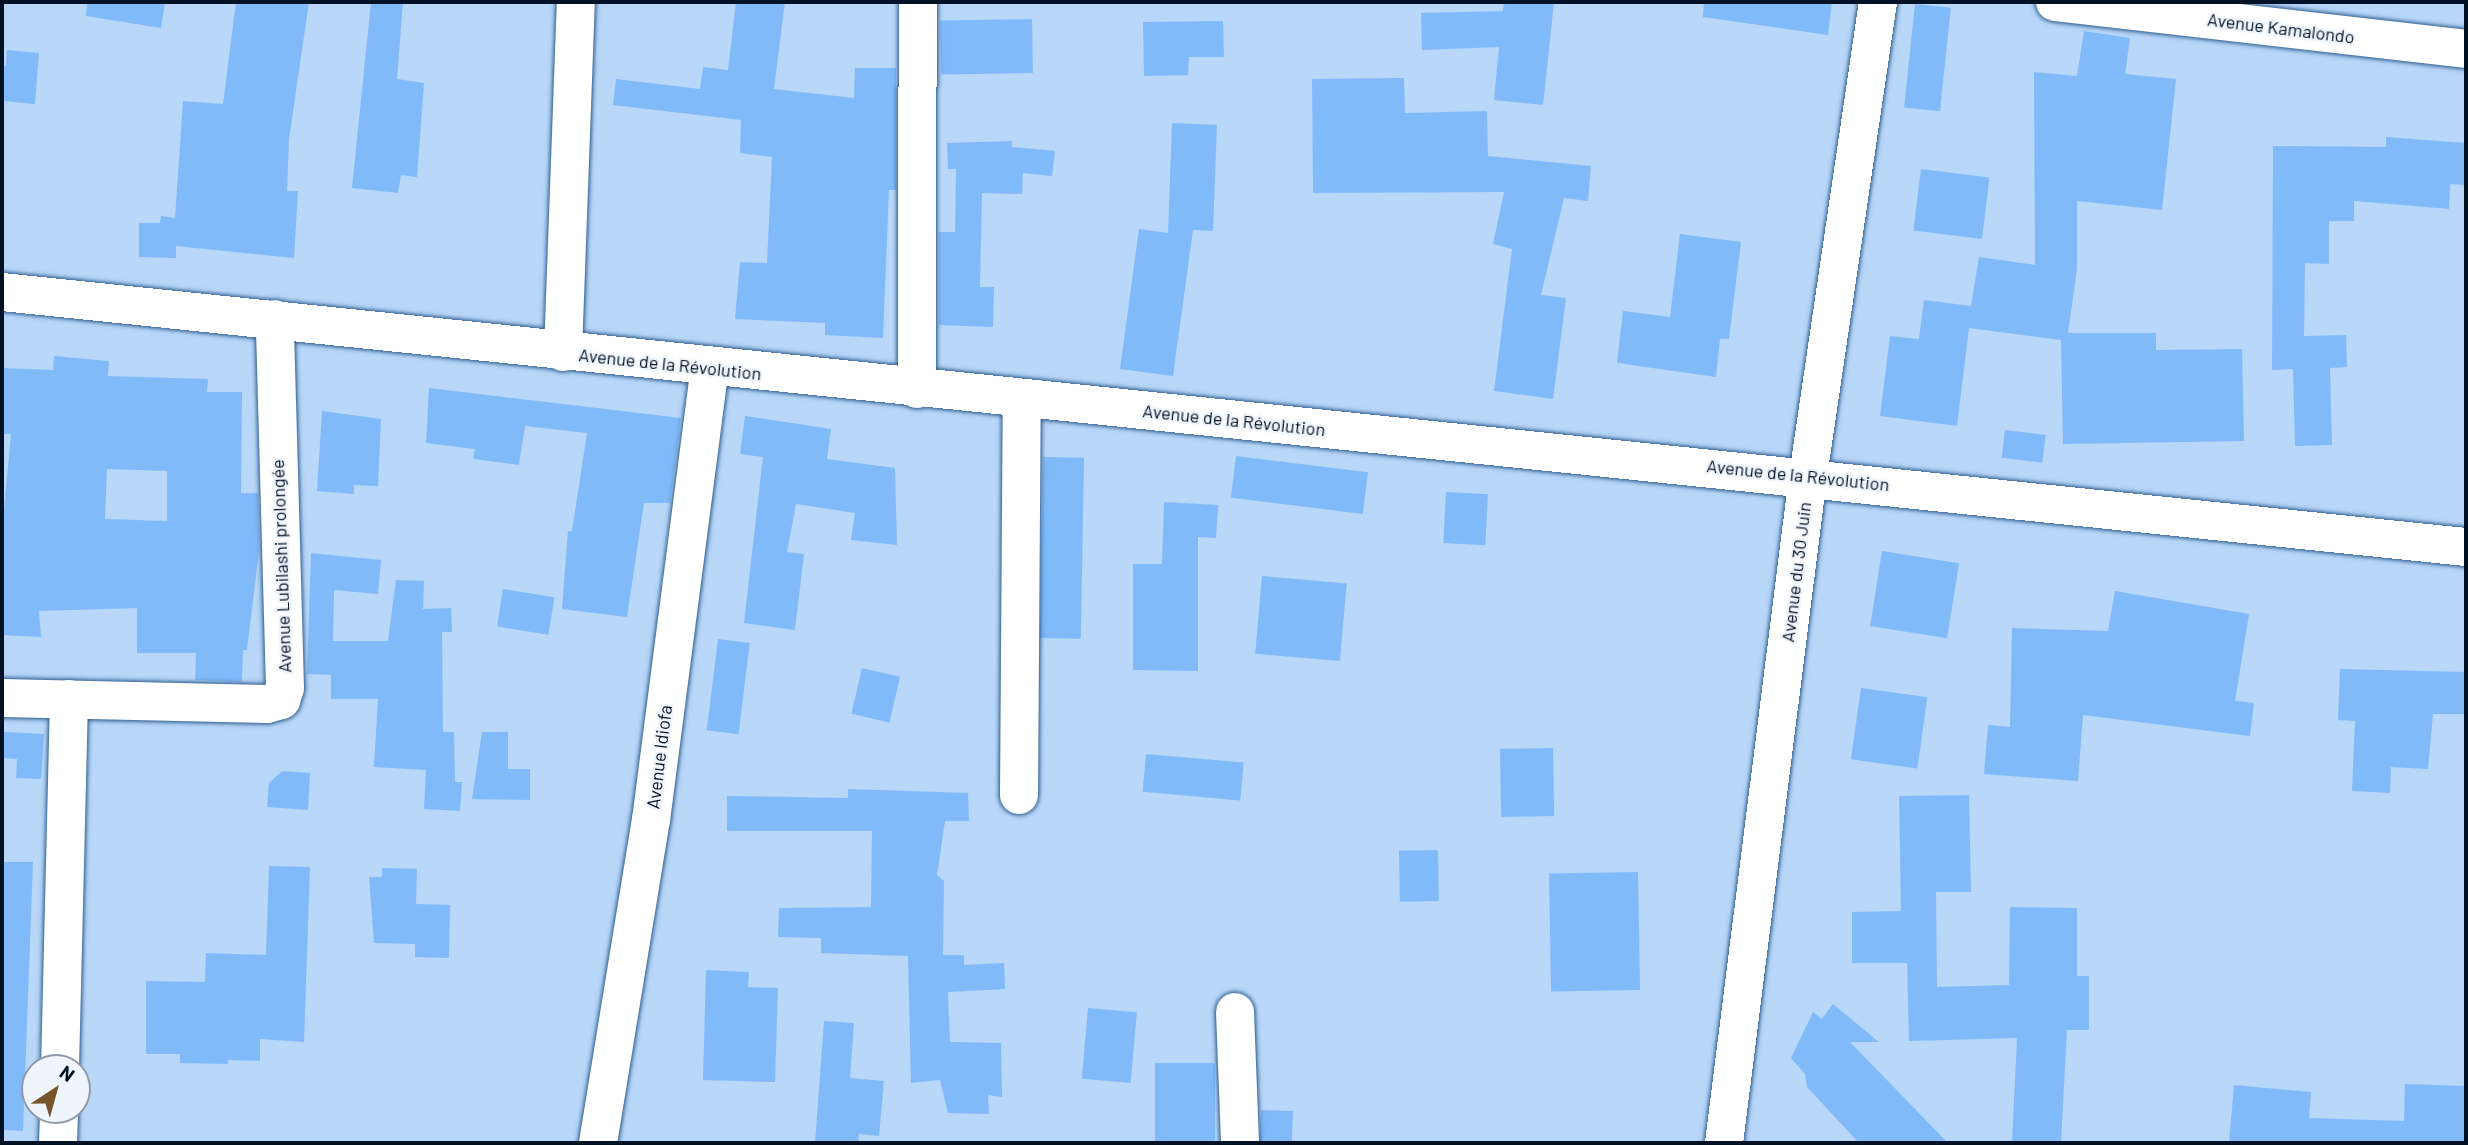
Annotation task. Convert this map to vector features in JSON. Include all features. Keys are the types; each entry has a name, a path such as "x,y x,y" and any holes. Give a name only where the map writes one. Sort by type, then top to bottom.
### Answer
{"street":[{"path":"563,352 576,2"},
{"path":"917,389 918,2"},
{"name":"Avenue du 30 Juin","path":"1724,1143 1808,476 1878,2"},
{"name":"Avenue Kamalondo","path":"2055,2 2466,49"},
{"name":"Avenue de la Révolution","path":"2,292 710,368 1808,476 2466,547"},
{"name":"Avenue Lubilashi prolongée","path":"2,698 267,704 284,695 275,320"},
{"name":"Avenue Idiofa","path":"598,1143 651,820 710,368"},
{"path":"1019,795 1021,399"},
{"path":"60,1054 69,699"},
{"path":"1235,1012 1240,1143"},
{"path":"58,1143 59,1124"}],"building":[{"path":"87,2 165,2 161,28 86,16"},
{"path":"236,2 309,2 289,139 287,191 298,191 294,258 176,246 176,258 139,257 139,223 160,223 161,216 175,218 183,101 223,104"},
{"path":"371,2 403,2 397,79 424,83 417,177 401,175 398,193 352,188"},
{"path":"736,2 785,2 774,89 854,98 855,68 896,68 896,190 889,190 883,338 825,335 825,323 735,319 740,262 767,263 772,157 740,153 741,120 613,105 616,79 700,89 703,67 728,70"},
{"path":"1504,2 1554,2 1543,105 1494,100 1499,47 1422,50 1421,13 1503,11"},
{"path":"1704,2 1832,2 1828,35 1703,17"},
{"path":"1915,4 1951,8 1940,111 1904,107"},
{"path":"1032,19 1033,73 941,75 940,21"},
{"path":"1223,21 1224,57 1189,57 1188,75 1144,76 1143,22"},
{"path":"2084,31 2130,38 2125,74 2176,79 2162,210 2077,201 2077,269 2068,333 2156,333 2156,350 2242,349 2244,441 2063,444 2061,340 1969,328 1957,426 1880,416 1890,336 1919,339 1924,300 1971,306 1979,257 2035,265 2034,72 2077,76"},
{"path":"7,50 39,53 35,104 2,101 2,65 6,66"},
{"path":"1404,78 1405,113 1487,111 1488,156 1591,166 1588,201 1564,198 1541,295 1566,298 1553,399 1494,391 1512,249 1493,244 1504,192 1313,193 1312,79"},
{"path":"1172,123 1217,125 1213,231 1193,230 1173,376 1120,369 1139,229 1168,233"},
{"path":"2386,137 2466,143 2466,185 2450,184 2449,209 2354,201 2354,221 2329,221 2329,264 2305,263 2304,336 2346,335 2347,367 2330,368 2332,445 2295,446 2293,369 2272,370 2273,146 2386,147"},
{"path":"1012,141 1012,147 1055,151 1052,176 1023,173 1022,194 982,193 980,287 994,287 993,327 939,325 939,232 955,232 956,169 948,169 947,143"},
{"path":"1921,169 1989,177 1982,239 1913,231"},
{"path":"1680,234 1741,242 1729,339 1720,339 1716,377 1617,363 1623,311 1670,317"},
{"path":"54,356 109,361 108,376 208,379 207,392 242,392 241,493 258,493 259,551 247,650 243,650 242,682 195,680 196,653 137,653 137,608 39,611 41,637 2,635 2,533 11,434 2,434 2,368 53,370","holes":["107,469 167,471 167,521 105,519"]},
{"path":"429,388 681,418 670,503 644,503 627,617 562,609 568,531 572,531 587,433 525,426 519,465 473,459 475,449 426,443"},
{"path":"322,411 381,419 378,486 354,485 354,494 317,491"},
{"path":"745,416 831,429 827,459 895,468 897,545 851,540 855,513 796,504 787,552 804,554 795,630 744,623 763,457 740,454"},
{"path":"2005,430 2046,435 2042,463 2002,458"},
{"path":"1236,456 1368,472 1363,514 1231,498"},
{"path":"1043,457 1084,458 1081,639 1040,638"},
{"path":"1446,492 1488,494 1485,545 1443,543"},
{"path":"1164,502 1218,505 1216,538 1198,537 1198,671 1133,670 1133,564 1162,564"},
{"path":"1882,551 1959,563 1947,638 1870,626"},
{"path":"311,553 381,560 378,594 334,590 333,641 388,641 396,580 424,581 423,609 451,608 452,632 442,632 443,732 454,732 455,782 462,782 460,811 424,809 426,770 374,767 378,699 331,699 331,675 307,674"},
{"path":"1262,576 1347,583 1340,661 1255,654"},
{"path":"503,589 554,597 548,635 497,627"},
{"path":"2115,591 2249,614 2235,701 2254,703 2250,736 2083,715 2078,781 1984,774 1988,725 2010,727 2012,628 2108,631"},
{"path":"718,639 750,643 739,734 707,730"},
{"path":"862,668 900,677 889,723 851,714"},
{"path":"2340,669 2466,672 2466,714 2433,714 2428,769 2391,767 2390,793 2352,791 2355,721 2338,720"},
{"path":"1861,688 1927,697 1917,769 1851,759"},
{"path":"4,732 44,734 41,779 16,778 17,759 3,758"},
{"path":"482,732 508,732 508,769 530,769 530,800 472,799"},
{"path":"1553,748 1554,816 1501,817 1500,749"},
{"path":"1146,754 1244,763 1240,800 1143,792"},
{"path":"282,771 310,773 308,810 267,807 269,783"},
{"path":"848,789 968,793 969,821 945,821 937,875 944,881 943,955 964,955 964,965 1004,963 1005,989 948,992 950,1042 1001,1043 1002,1097 988,1095 989,1114 948,1113 940,1080 911,1083 908,956 821,953 821,938 778,937 779,908 871,907 872,831 727,831 727,796 848,798"},
{"path":"1969,795 1971,892 1936,892 1937,987 2009,985 2010,907 2077,908 2077,976 2089,976 2089,1030 2067,1030 2061,1143 2012,1143 2017,1038 1909,1041 1907,963 1852,963 1852,912 1901,911 1899,796"},
{"path":"1438,850 1439,901 1400,902 1399,851"},
{"path":"2,862 33,862 26,1054 21,1054 23,1131 2,1130"},
{"path":"269,866 310,867 304,1042 260,1039 260,1061 228,1060 228,1064 180,1063 180,1054 146,1054 146,981 205,982 206,953 266,955"},
{"path":"382,868 417,869 416,904 450,905 449,958 415,957 415,944 374,943 369,877 382,877"},
{"path":"1638,872 1640,990 1551,992 1549,874"},
{"path":"706,970 749,972 748,987 778,988 775,1082 703,1080"},
{"path":"1833,1004 1879,1042 1850,1042 1948,1143 1859,1143 1807,1087 1805,1074 1791,1058 1813,1012 1822,1019"},
{"path":"1088,1008 1137,1012 1131,1083 1082,1079"},
{"path":"824,1021 854,1023 850,1078 884,1081 879,1136 859,1134 858,1143 815,1143"},
{"path":"1155,1063 1215,1063 1215,1143 1155,1143"},
{"path":"2405,1084 2466,1086 2466,1143 2229,1143 2234,1085 2311,1092 2309,1118 2404,1121"},
{"path":"1261,1110 1293,1111 1292,1143 1260,1143"}]}
